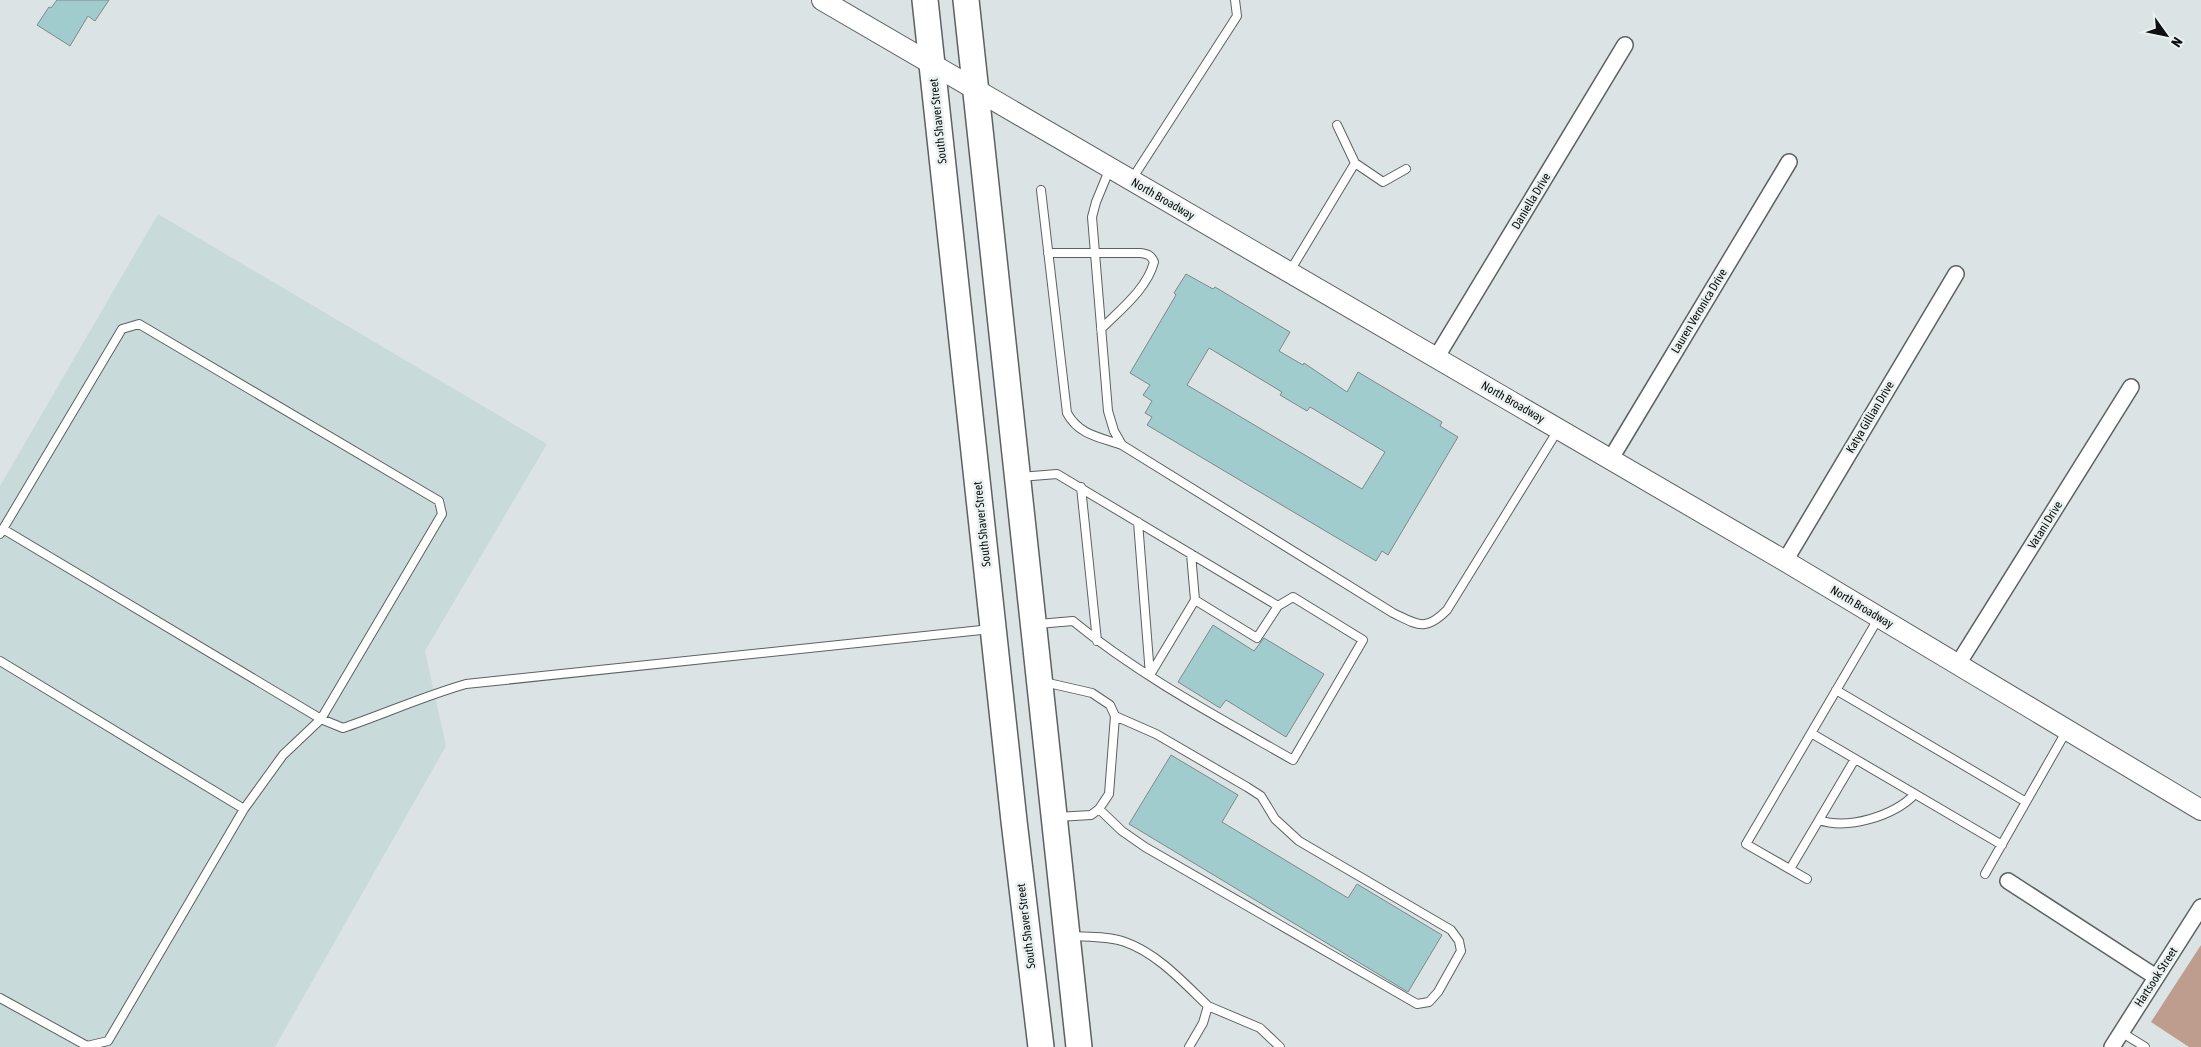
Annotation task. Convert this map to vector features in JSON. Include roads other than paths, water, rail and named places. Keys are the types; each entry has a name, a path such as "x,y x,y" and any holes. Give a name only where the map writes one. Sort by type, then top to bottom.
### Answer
{"main road":[{"name":"South Shaver Street","path":"925,0 1014,821 1041,1047"},
{"path":"966,0 1079,1047"},
{"path":"993,629 1034,624"},
{"path":"1014,821 1055,818"}],"street":[{"name":"North Broadway","path":"822,0 1785,561 2201,810"},
{"name":"Daniella Drive","path":"1436,358 1626,45"},
{"name":"Lauren Veronica Drive","path":"1610,460 1788,162"},
{"name":"Katya Gillian Drive","path":"1785,561 1956,274"},
{"name":"Vatani Drive","path":"1958,664 2131,387"},
{"path":"2008,881 2156,977"},
{"name":"Hartsook Street","path":"2112,1047 2201,907"}],"lane":[{"path":"1131,181 1237,16 1235,0"},
{"path":"1337,125 1355,163 1383,182 1406,169"},
{"path":"1289,273 1355,163"},
{"path":"1110,168 1092,217 1108,411 1114,432 1122,444"},
{"path":"1041,190 1067,413 1074,426 1088,433 1122,444 1410,622 1423,624 1435,622 1447,610 1559,429"},
{"path":"1048,253 1140,252 1148,254 1154,262 1145,283 1101,329"},
{"path":"0,998 87,1046 108,1041 244,809 283,755 321,719 442,514 439,501 139,324 122,329 1,532 321,719 343,728 392,711 431,694 466,684 993,629"},
{"path":"1018,477 1056,474 1081,487 1278,606"},
{"path":"1081,487 1097,641"},
{"path":"1138,522 1150,675"},
{"path":"1150,675 1195,600 1191,554"},
{"path":"1034,624 1073,621 1097,641 1150,675 1221,719 1293,760 1363,640 1294,597 1278,606 1257,638 1195,600"},
{"path":"1807,878 1746,844 1879,617"},
{"path":"0,661 244,809"},
{"path":"1040,680 1092,693 1110,705 1115,716 1109,794 1099,809 1090,815 1055,818"},
{"path":"1836,690 2026,802"},
{"path":"1099,809 1122,831 1145,847 1417,1004 1429,1002 1438,992 1462,951 1459,941 1451,930 1299,841 1275,819 1261,796 1198,757 1156,734 1115,716"},
{"path":"1985,874 2067,729"},
{"path":"1811,733 2002,845"},
{"path":"1790,869 1855,759"},
{"path":"1819,820 1832,824 1850,824 1898,809 1915,794"},
{"path":"1067,935 1125,942 1148,954 1177,977 1208,1006 1260,1028 1280,1047"},
{"path":"1189,1047 1203,1023 1208,1006"},
{"path":"2121,1032 2145,1047"}]}
